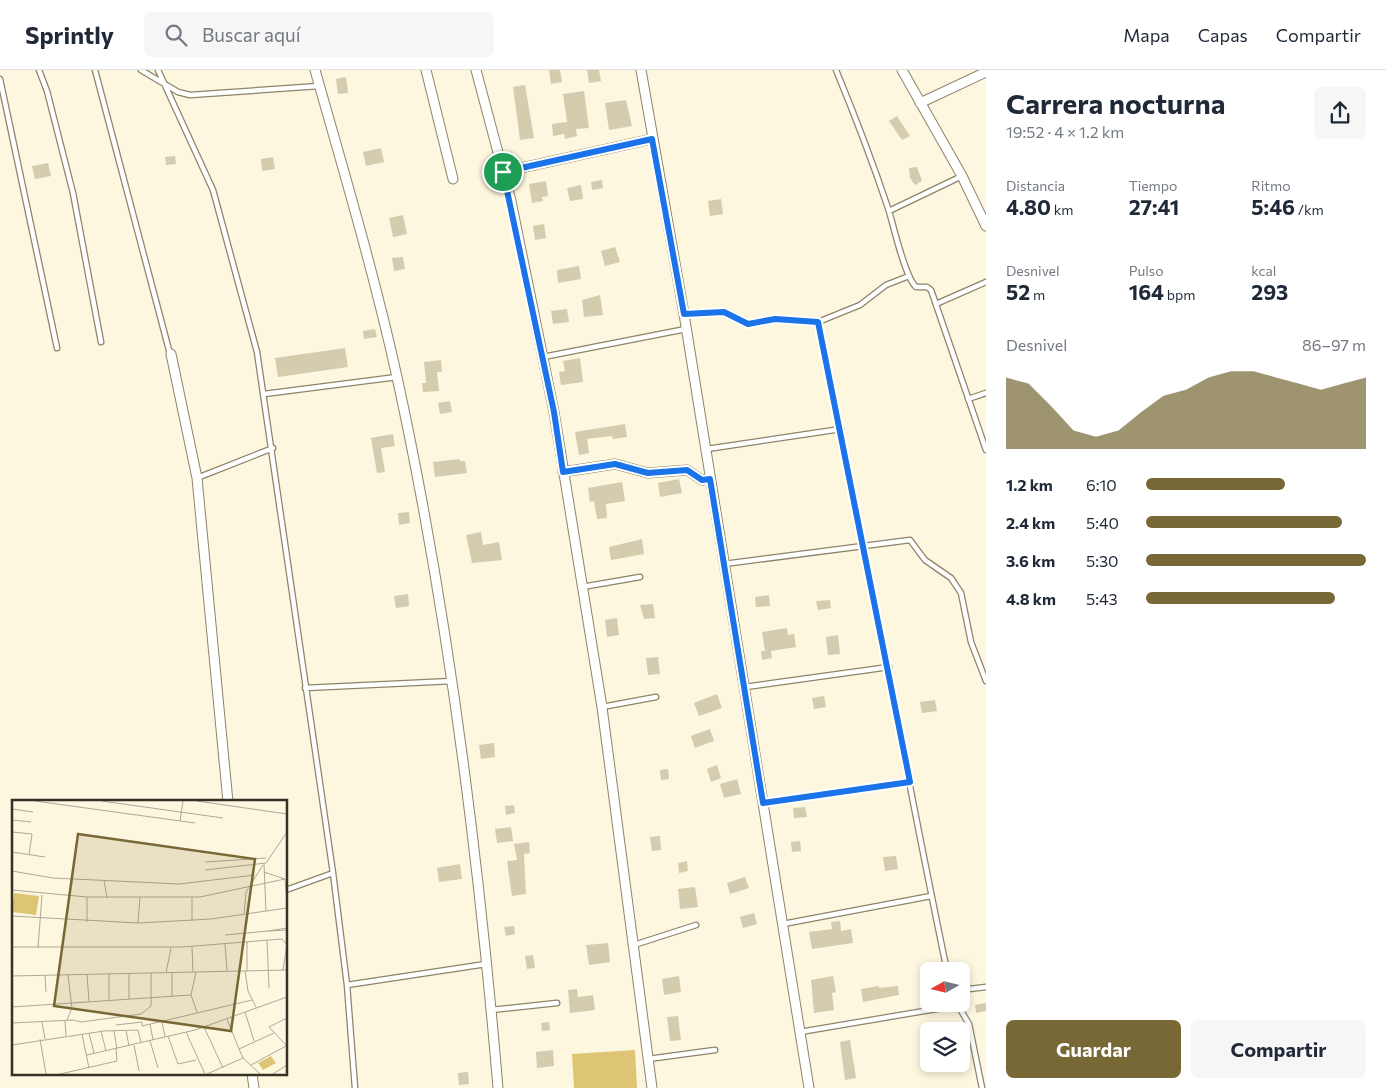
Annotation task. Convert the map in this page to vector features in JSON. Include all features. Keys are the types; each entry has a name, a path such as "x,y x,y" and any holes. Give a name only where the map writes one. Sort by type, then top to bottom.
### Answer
{"street":[{"path":"314,70 372,272 397,378 454,680 487,964 498,1088"},
{"path":"426,70 453,179"},
{"path":"476,70 503,172 543,357 563,472 602,707 652,1088"},
{"path":"641,70 684,314 809,1088"},
{"path":"902,70 962,176 986,226"},
{"path":"920,103 986,72"},
{"path":"503,172 652,139"},
{"path":"171,354 197,478 228,800"},
{"path":"563,472 615,464 648,473 687,470 702,480 710,479"}],"lane":[{"path":"39,70 47,91 72,193 101,342"},
{"path":"95,70 171,354"},
{"path":"141,70 178,92 190,95 319,86"},
{"path":"158,70 213,190 251,324 273,448 305,688 333,873 347,985 356,1088"},
{"path":"836,70 889,211 909,276 916,287 930,288 986,450"},
{"path":"0,79 57,348"},
{"path":"889,211 962,176"},
{"path":"684,314 724,312 748,324 775,319 818,322 860,305 886,285 909,276"},
{"path":"936,304 986,282"},
{"path":"818,322 841,429 862,546 889,667 931,896 945,962"},
{"path":"543,357 686,329"},
{"path":"264,394 397,378"},
{"path":"968,398 986,393"},
{"path":"705,450 841,429"},
{"path":"197,478 273,448"},
{"path":"724,564 909,539 925,560 951,578 962,593 971,642 986,681"},
{"path":"582,587 640,577"},
{"path":"744,687 889,667"},
{"path":"305,688 454,680"},
{"path":"602,707 656,697"},
{"path":"763,803 910,782"},
{"path":"288,889 333,873"},
{"path":"783,924 931,896"},
{"path":"632,946 696,925"},
{"path":"347,985 487,964"},
{"path":"970,989 986,987"},
{"path":"491,1010 558,1003"},
{"path":"800,1032 920,1012"},
{"path":"962,1012 969,1024 982,1088"},
{"path":"648,1059 716,1050"}],"shaded area":[{"path":"635,1050 637,1088 574,1088 572,1054"}],"building":[{"path":"549,70 560,70 562,82 551,84"},
{"path":"587,70 599,70 601,81 589,83"},
{"path":"346,77 348,93 338,94 336,79"},
{"path":"525,85 534,138 520,140 513,87"},
{"path":"584,91 589,128 576,129 577,136 565,139 564,134 553,136 552,124 567,122 563,94"},
{"path":"626,100 632,126 609,130 605,103"},
{"path":"897,116 910,136 902,140 889,121"},
{"path":"381,148 384,162 366,166 363,152"},
{"path":"175,156 176,164 166,165 165,157"},
{"path":"273,157 275,169 262,171 261,159"},
{"path":"48,163 51,176 35,179 32,166"},
{"path":"917,167 922,181 915,185 910,178 909,168"},
{"path":"602,180 603,188 592,190 591,182"},
{"path":"546,181 548,196 542,197 543,201 532,203 529,184"},
{"path":"581,185 583,199 570,201 567,188"},
{"path":"721,199 723,214 710,216 708,201"},
{"path":"403,215 407,234 393,237 389,218"},
{"path":"544,224 546,238 535,240 533,226"},
{"path":"615,247 620,262 605,266 601,251"},
{"path":"403,257 405,269 394,271 392,258"},
{"path":"579,266 581,279 558,283 557,270"},
{"path":"600,295 603,315 584,317 582,300"},
{"path":"567,309 569,322 553,324 551,311"},
{"path":"375,329 377,337 364,339 363,331"},
{"path":"345,348 348,367 278,377 275,358"},
{"path":"580,358 583,382 561,385 559,372 565,371 563,361"},
{"path":"441,360 442,372 437,372 439,391 423,392 422,383 426,383 424,362"},
{"path":"450,401 452,412 440,414 438,403"},
{"path":"625,424 627,437 613,439 612,436 587,439 589,453 579,455 575,432"},
{"path":"393,434 395,446 381,448 385,472 377,473 371,438"},
{"path":"459,459 460,461 465,461 467,473 435,477 433,462"},
{"path":"679,479 682,493 660,497 658,483"},
{"path":"622,482 625,501 606,504 607,518 597,519 594,501 590,502 588,488"},
{"path":"409,512 410,523 399,525 398,513"},
{"path":"481,532 483,545 499,542 502,560 472,563 466,535"},
{"path":"642,539 644,554 611,560 609,547"},
{"path":"408,594 409,606 396,608 394,596"},
{"path":"769,595 770,606 756,607 755,597"},
{"path":"830,600 831,608 818,610 816,601"},
{"path":"653,604 655,618 644,619 640,605"},
{"path":"617,618 619,635 607,637 605,620"},
{"path":"787,628 788,635 794,634 796,647 771,651 772,658 762,660 761,651 765,651 762,632"},
{"path":"838,635 840,654 828,655 826,637"},
{"path":"658,657 660,674 648,675 646,658"},
{"path":"717,694 722,708 699,716 694,703"},
{"path":"824,696 826,707 814,709 812,698"},
{"path":"935,700 937,711 922,713 920,702"},
{"path":"710,729 714,741 695,748 691,736"},
{"path":"494,743 495,757 481,759 479,745"},
{"path":"717,765 721,778 711,782 707,769"},
{"path":"668,769 669,779 661,780 660,770"},
{"path":"737,779 741,794 724,798 720,784"},
{"path":"514,805 515,813 506,815 505,806"},
{"path":"805,807 807,817 794,818 793,808"},
{"path":"511,827 513,841 497,843 495,829"},
{"path":"660,836 661,850 652,851 650,837"},
{"path":"800,841 801,851 792,852 791,842"},
{"path":"529,842 530,853 524,854 526,894 512,896 507,861 517,860 514,844"},
{"path":"896,856 898,869 885,871 883,857"},
{"path":"687,861 688,871 679,873 678,863"},
{"path":"460,864 462,879 439,882 437,868"},
{"path":"745,877 749,888 730,894 727,883"},
{"path":"695,887 698,907 680,909 678,889"},
{"path":"754,913 757,924 743,928 740,917"},
{"path":"840,921 841,931 851,929 853,943 812,949 809,932 832,929 831,922"},
{"path":"514,926 515,934 506,936 504,927"},
{"path":"608,943 610,962 589,965 586,945"},
{"path":"533,955 535,968 527,969 525,956"},
{"path":"679,976 681,992 664,995 662,979"},
{"path":"833,976 836,992 832,993 834,1010 814,1013 811,980"},
{"path":"879,986 879,988 898,986 899,995 863,1002 861,989"},
{"path":"577,989 578,997 593,995 595,1010 570,1013 568,990"},
{"path":"986,1003 986,1011 976,1013 975,1005"},
{"path":"678,1016 681,1040 670,1041 667,1017"},
{"path":"549,1022 550,1030 542,1031 541,1023"},
{"path":"850,1040 856,1078 845,1080 840,1042"},
{"path":"553,1050 554,1066 537,1068 536,1052"},
{"path":"468,1072 469,1084 459,1085 458,1073"}],"route":[{"path":"652,139 684,314 718,311 748,324 775,319 818,322 841,429 862,546 889,667 910,782 763,803 710,479 702,480 687,470 648,473 615,464 563,472 554,412 511,201 503,172 652,139"}]}
